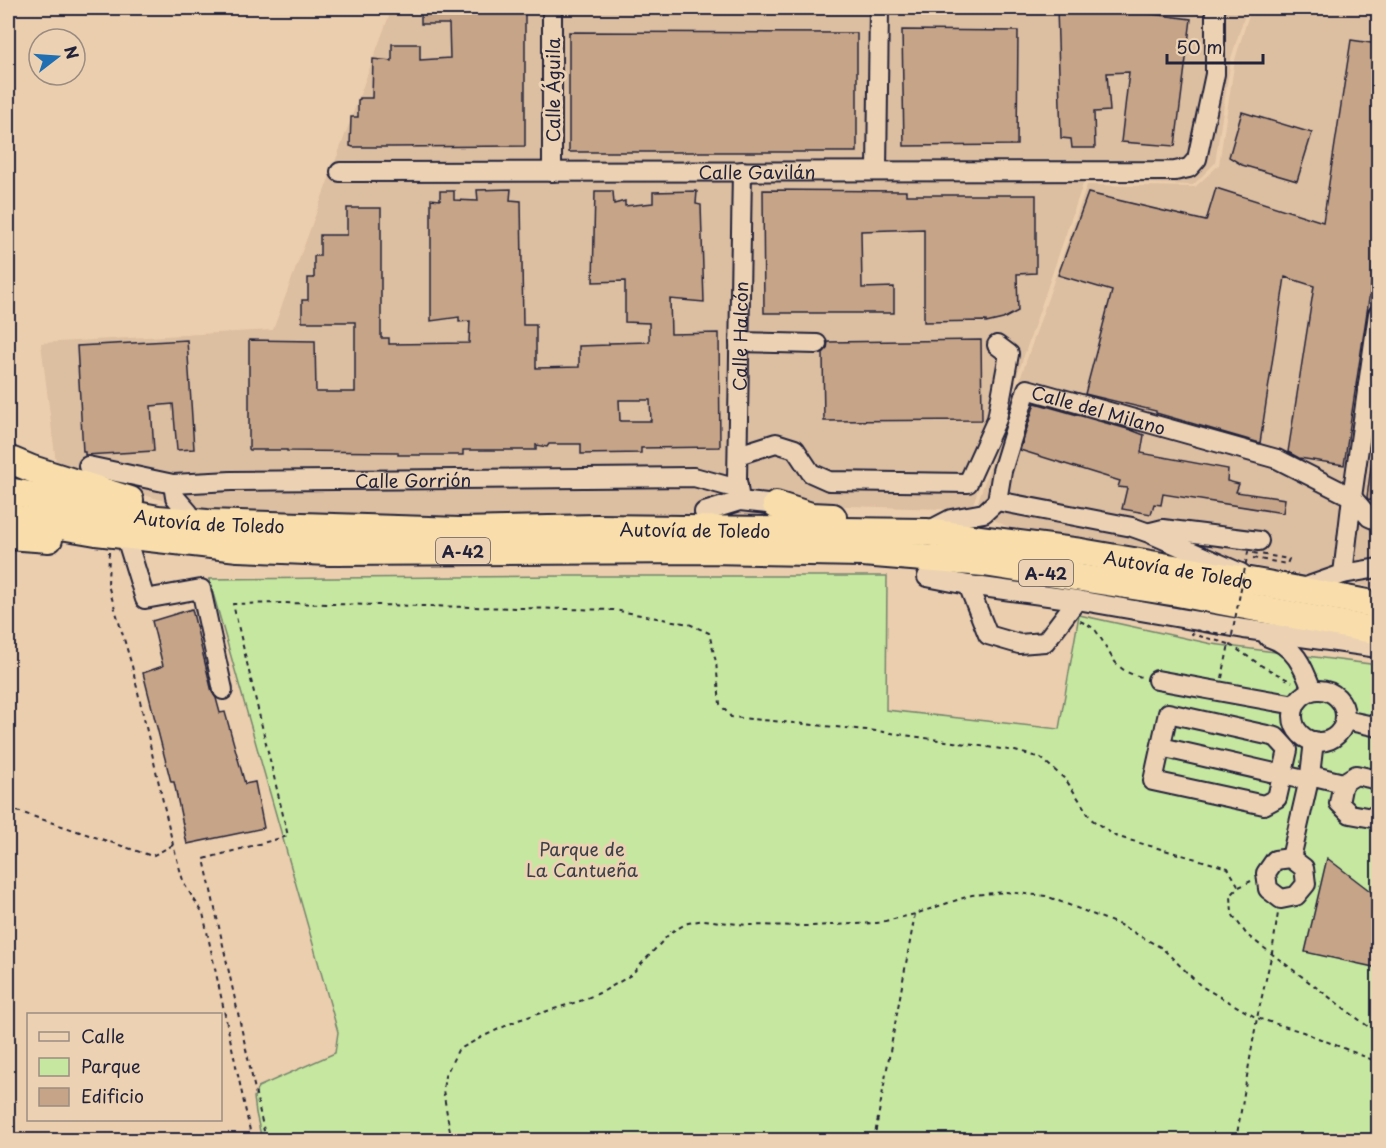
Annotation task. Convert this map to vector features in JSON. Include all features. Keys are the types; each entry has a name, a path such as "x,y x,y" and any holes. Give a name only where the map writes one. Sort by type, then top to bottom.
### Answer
{"highway":[{"path":"8,459 132,501 198,518"},
{"name":"Autovía de Toledo","path":"8,491 158,519 198,518 460,531 597,528 917,531 1081,552 1378,605"},
{"path":"776,505 811,516 884,519 917,531"},
{"path":"597,528 704,512"},
{"name":"Autovía de Toledo","path":"8,517 96,532 238,548 330,552 710,550 863,554 984,563 1178,593 1378,631"},
{"path":"8,536 238,548"},
{"path":"710,550 751,562 863,567 927,576"}],"street":[{"name":"Calle Águila","path":"552,8 552,172"},
{"path":"877,170 879,8"},
{"name":"Calle Gavilán","path":"340,172 1175,171 1189,168 1197,159 1215,74 1215,8"},
{"name":"Calle Halcón","path":"739,493 742,171"},
{"path":"1343,574 1378,314"},
{"path":"739,342 817,344"},
{"path":"738,455 777,443 795,449 812,473 829,482 968,483 997,419 1009,354 997,345"},
{"name":"Calle del Milano","path":"997,501 1002,471 1028,389 1277,459 1352,496 1369,517 1378,521"},
{"name":"Calle Gorrión","path":"88,466 173,484 231,481 694,477 727,486 739,493 776,505"},
{"path":"173,484 175,497 198,518"},
{"path":"704,512 739,493"},
{"path":"917,531 951,519 984,513 997,501 1132,527 1267,584"},
{"path":"1149,533 1163,529 1256,549"},
{"path":"118,543 145,599 201,589 223,690"},
{"path":"1299,590 1343,574 1378,568"},
{"path":"927,576 1072,606 1378,648"},
{"path":"968,585 988,635 1019,644 1045,642 1072,606"},
{"path":"1156,680 1218,692 1304,696 1325,690 1336,696 1344,707 1345,720 1339,732 1328,740 1314,741 1299,732 1294,724 1293,715 1304,696 1303,667 1293,653 1279,641 1244,629"},
{"path":"1168,713 1276,736 1288,750 1277,798 1264,805 1153,781 1161,747 1168,713"},
{"path":"1345,720 1378,727"},
{"path":"1291,858 1309,778 1314,741"},
{"path":"1161,747 1282,775 1343,783 1356,775 1378,780"},
{"path":"1343,783 1339,803 1350,813 1378,819"},
{"path":"1291,858 1304,868 1306,884 1296,896 1281,898 1268,889 1266,873 1275,860 1291,858"}],"path":[{"path":"118,543 110,554 108,585 132,666 184,884 203,913 252,1140"},
{"path":"1256,549 1287,564 1289,559 1248,552 1232,635 1194,630 1192,634 1229,644 1262,666 1295,683 1304,696"},
{"path":"266,1140 204,859 288,836 233,604 614,610 689,624 709,633 716,662 720,704 730,717 877,731 1015,751 1041,758 1066,780 1091,819 1115,836 1228,868 1239,887"},
{"path":"1072,606 1096,631 1116,664 1132,675 1156,680"},
{"path":"1218,692 1229,644"},
{"path":"8,808 152,856 173,845"},
{"path":"1266,873 1239,887 1231,895 1232,914 1247,935 1378,1034"},
{"path":"452,1140 443,1090 445,1076 458,1050 518,1020 580,1001 604,991 631,975 671,932 688,923 704,920 746,925 810,926 877,923 915,914 972,895 1006,892 1046,896 1120,925 1162,948 1201,986 1257,1018 1303,1032 1378,1062"},
{"path":"1236,1140 1281,898"},
{"path":"874,1140 915,914"}],"shaded area":[{"path":"392,8 1247,8 1231,58 1215,163 1193,185 1084,181 971,510 822,505 713,521 225,518 57,470 41,343 273,330"},
{"path":"1251,8 1378,8 1378,588 1161,549 1008,527 975,510 1087,185 1195,187 1219,165 1235,60"}],"green space":[{"name":"Parque de La Cantueña","path":"887,576 886,710 1059,729 1079,615 1212,644 1378,665 1378,1140 262,1140 254,1097 258,1087 335,1053 338,1032 209,579"}],"building":[{"path":"421,8 525,8 525,146 350,146 351,117 358,117 358,100 372,98 373,59 392,61 392,44 420,44 420,60 450,58 449,24 421,24"},
{"path":"1057,8 1121,8 1121,10 1191,19 1175,146 1121,142 1129,72 1107,73 1110,111 1094,112 1095,148 1072,148 1071,139 1061,138"},
{"path":"902,30 1018,31 1017,145 904,146"},
{"path":"569,32 857,33 857,152 569,152"},
{"path":"1351,40 1378,44 1378,239 1344,465 1299,458 1288,452 1314,286 1285,277 1260,443 1156,413 1156,411 1085,394 1112,291 1058,275 1088,193 1206,221 1216,188 1323,222"},
{"path":"1242,112 1312,133 1297,181 1242,165 1229,157"},
{"path":"511,189 510,200 521,201 523,325 536,325 536,368 579,367 579,346 649,342 649,323 625,322 625,281 593,282 595,191 613,191 614,204 625,201 625,206 653,203 653,192 697,191 696,204 701,205 704,302 670,299 671,334 719,333 720,447 641,448 641,453 581,454 581,444 549,444 547,447 536,445 536,450 463,450 463,455 398,455 398,452 249,449 249,340 315,341 316,392 355,392 355,322 302,322 302,300 308,300 308,278 314,278 314,256 320,256 320,235 347,235 347,208 381,208 381,338 389,338 389,344 469,343 470,321 459,322 459,317 431,321 431,199 440,200 440,191 454,191 454,200 478,201 477,190","holes":["619,400 650,400 651,421 620,421"]},
{"path":"763,190 906,191 906,195 1036,195 1036,273 1017,274 1018,311 1003,319 986,323 986,321 924,322 924,229 861,231 862,288 894,287 894,313 764,313"},
{"path":"187,340 194,449 177,450 173,404 151,406 154,451 85,455 77,346"},
{"path":"981,340 982,420 824,421 823,353 827,349 828,342"},
{"path":"1035,403 1144,435 1141,453 1228,469 1227,481 1239,484 1236,492 1285,499 1283,513 1163,494 1161,505 1154,504 1151,514 1122,509 1127,488 1118,487 1120,481 1020,450"},
{"path":"1372,459 1378,460 1378,501 1367,497"},
{"path":"192,609 212,692 220,713 225,712 245,784 255,782 264,828 187,844 174,782 171,782 143,673 163,666 152,621"},
{"path":"1327,858 1378,897 1378,968 1305,952"}]}
